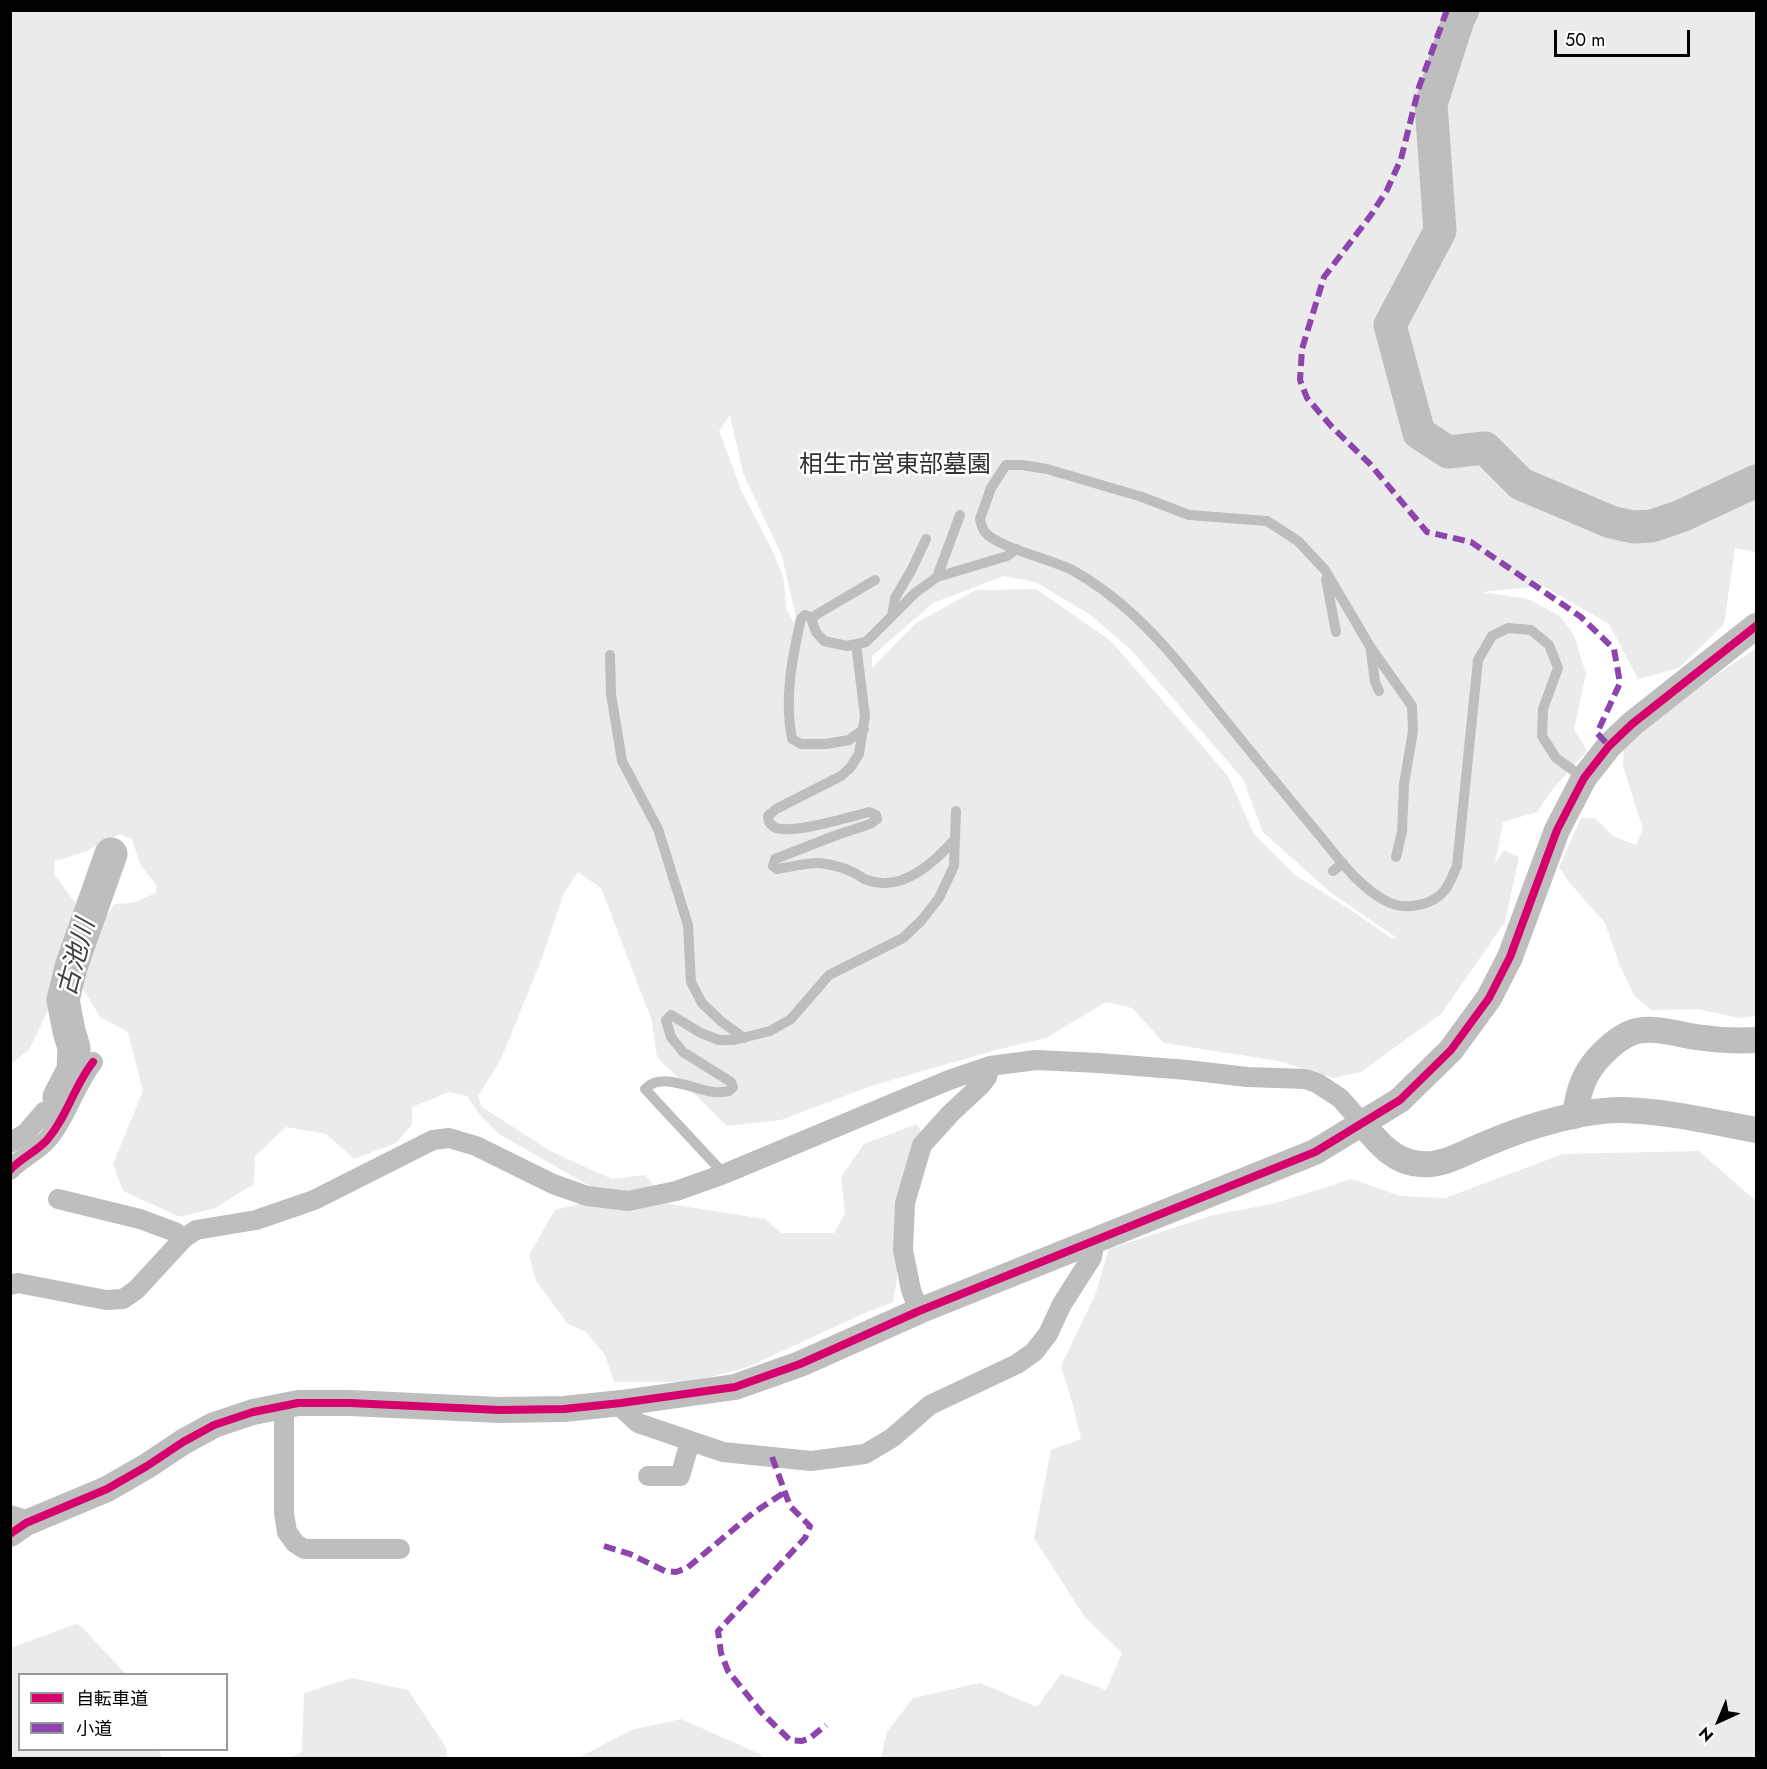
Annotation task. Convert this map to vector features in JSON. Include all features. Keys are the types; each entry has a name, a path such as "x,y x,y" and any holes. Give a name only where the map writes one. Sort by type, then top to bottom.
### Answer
{"street":[{"path":"16,1524 107,1489 214,1425 281,1406 298,1403 350,1403 500,1410 564,1409 735,1387 800,1364 919,1311 1295,1161 1335,1141 1400,1100 1451,1050 1489,998 1510,957 1557,830 1584,778 1609,746 1632,724 1756,626"},
{"path":"1575,1116 1577,1095 1595,1061 1616,1042 1635,1032 1656,1031 1698,1037 1756,1040"},
{"path":"10,1285 18,1283 106,1300 123,1299 136,1290 184,1238 196,1230 256,1220 314,1200 432,1140 449,1138 476,1146 553,1184 587,1196 628,1201 676,1191 724,1174 949,1080 990,1066 1036,1060 1187,1070 1247,1077 1305,1079 1317,1083 1340,1098 1372,1135 1396,1158 1409,1163 1439,1163 1541,1124 1575,1116 1620,1110 1665,1113 1756,1130"},
{"path":"10,1170 46,1140 60,1122 83,1076 93,1062"},
{"path":"919,1311 911,1290 903,1250 905,1203 922,1145 981,1085 987,1077 990,1066"},
{"path":"10,1143 26,1133 44,1112 54,1116 60,1122"},
{"path":"58,1199 140,1219 175,1232 184,1238"},
{"path":"621,1403 624,1410 638,1424 723,1452 811,1461 865,1454 891,1438 930,1405 1017,1364 1034,1352 1048,1334 1062,1304 1092,1257 1095,1240"},
{"path":"281,1406 284,1416 284,1513 287,1532 295,1543 304,1548 400,1549"},
{"path":"648,1476 680,1476 690,1442"}],"lane":[{"path":"1396,857 1402,831 1404,784 1413,731 1412,706 1371,648 1324,570 1298,541 1267,521 1189,516 1142,497 1047,469 1006,465 991,488 980,519 984,532 997,542 1070,569 1100,587 1131,612 1172,654 1353,875 1374,893 1392,904 1415,906 1431,901 1444,891 1457,866 1478,660 1492,636 1508,628 1531,630 1549,645 1558,668 1544,709 1542,736 1556,758 1584,778"},
{"path":"937,577 960,515"},
{"path":"892,617 895,598 926,539"},
{"path":"875,580 814,616 812,621 816,632 824,641 847,646 866,642 915,593 937,577 1007,556 1017,549"},
{"path":"1324,570 1336,632"},
{"path":"813,618 805,615 801,619 791,663 788,722 792,739 801,744 826,744 849,740 864,729"},
{"path":"856,644 865,716 859,754 850,768 841,776 776,809 768,816 769,822 776,828 790,829 869,812 876,815 877,819 870,824 775,859 773,866 777,868 819,863 849,870 868,880 886,884 902,881 920,871 941,855 954,840"},
{"path":"1371,648 1375,682 1379,691"},
{"path":"610,655 610,694 622,761 658,829 688,925 691,982 702,1003 744,1038"},
{"path":"724,1174 645,1089 649,1085 664,1082 714,1092 729,1091 733,1087 732,1082 683,1052 671,1037 666,1020 671,1016 719,1040 744,1038 770,1031 790,1019 829,975 903,938 921,921 939,898 954,866 956,811"},
{"path":"1332,871 1343,863"}],"green space":[{"name":"相生市営東部墓園","path":"11,11 1756,11 1756,552 1735,548 1724,624 1679,668 1638,679 1609,624 1543,586 1482,592 1528,599 1560,616 1574,635 1586,674 1574,729 1587,751 1552,790 1537,812 1503,822 1495,864 1504,850 1519,857 1505,922 1441,1014 1361,1072 1333,1078 1279,1061 1164,1043 1132,1008 1106,1002 1046,1038 871,1086 781,1120 727,1126 657,1057 652,1021 601,888 578,872 564,893 540,963 501,1059 478,1096 482,1107 550,1151 612,1179 645,1175 669,1204 765,1219 781,1233 834,1233 845,1213 841,1177 864,1144 917,1124 924,1136 897,1217 897,1278 893,1302 748,1367 691,1382 614,1382 605,1355 586,1332 568,1324 536,1281 529,1255 555,1210 579,1204 588,1185 499,1134 481,1116 467,1096 449,1092 412,1107 412,1125 396,1143 354,1159 326,1134 286,1127 255,1156 254,1184 215,1208 180,1217 123,1191 113,1164 143,1091 128,1032 100,1017 82,987 95,934 114,904 132,903 156,893 156,885 140,864 132,839 120,834 85,852 55,861 54,874 76,904 65,955 50,1006 29,1050 11,1064","holes":["730,415 743,473 782,556 796,617 794,624 786,608 784,579 742,492 719,431","1004,576 1036,582 1092,616 1131,650 1243,779 1263,832 1331,893 1397,938 1391,938 1295,875 1254,834 1228,776 1111,641 1036,589 976,590 916,623 872,668 872,656 933,603"]},
{"path":"1756,648 1756,1016 1738,1018 1699,1009 1651,1010 1634,996 1605,923 1559,867 1581,818 1595,818 1613,836 1636,845 1643,829 1623,766 1624,745 1671,706"},
{"path":"1699,1151 1756,1201 1756,1758 881,1758 887,1732 913,1698 980,1683 1037,1707 1061,1674 1106,1690 1122,1653 1084,1616 1034,1538 1051,1450 1081,1439 1061,1366 1095,1295 1109,1249 1213,1215 1272,1204 1352,1179 1400,1196 1445,1198 1563,1154"},
{"path":"78,1623 125,1673 18,1673 18,1751 159,1751 162,1758 11,1758 11,1648"},
{"path":"352,1678 408,1690 447,1749 447,1758 289,1758 302,1752 304,1693"},
{"path":"681,1719 760,1754 763,1758 579,1758 631,1730"}],"waterway":[{"path":"1463,10 1431,104 1440,231 1390,325 1419,433 1448,452 1485,448 1521,484 1611,522 1633,527 1652,526 1681,516 1756,481"},
{"name":"古池川","path":"59,1097 73,1070 74,1048 63,1000 71,967 111,854"}],"marked path":[{"path":"1447,10 1419,87 1401,159 1387,190 1324,277 1302,349 1300,380 1307,398 1332,427 1370,464 1427,532 1471,542 1581,617 1614,649 1620,683 1597,733 1609,746"},
{"path":"772,1457 790,1506 810,1526 805,1538 718,1631 721,1653 728,1671 761,1712 790,1740 802,1741 810,1738 826,1725"},
{"path":"604,1546 630,1554 665,1571 676,1572 687,1568 753,1513 785,1492"}],"cycle path":[{"path":"10,1534 26,1523 107,1489 214,1425 253,1412 298,1403 350,1403 500,1410 564,1409 735,1387 800,1364 919,1311 1315,1152 1400,1100 1451,1050 1489,998 1510,957 1557,830 1584,778 1609,746 1632,724 1756,626"},
{"path":"10,1170 43,1144 54,1131 93,1062"}]}
